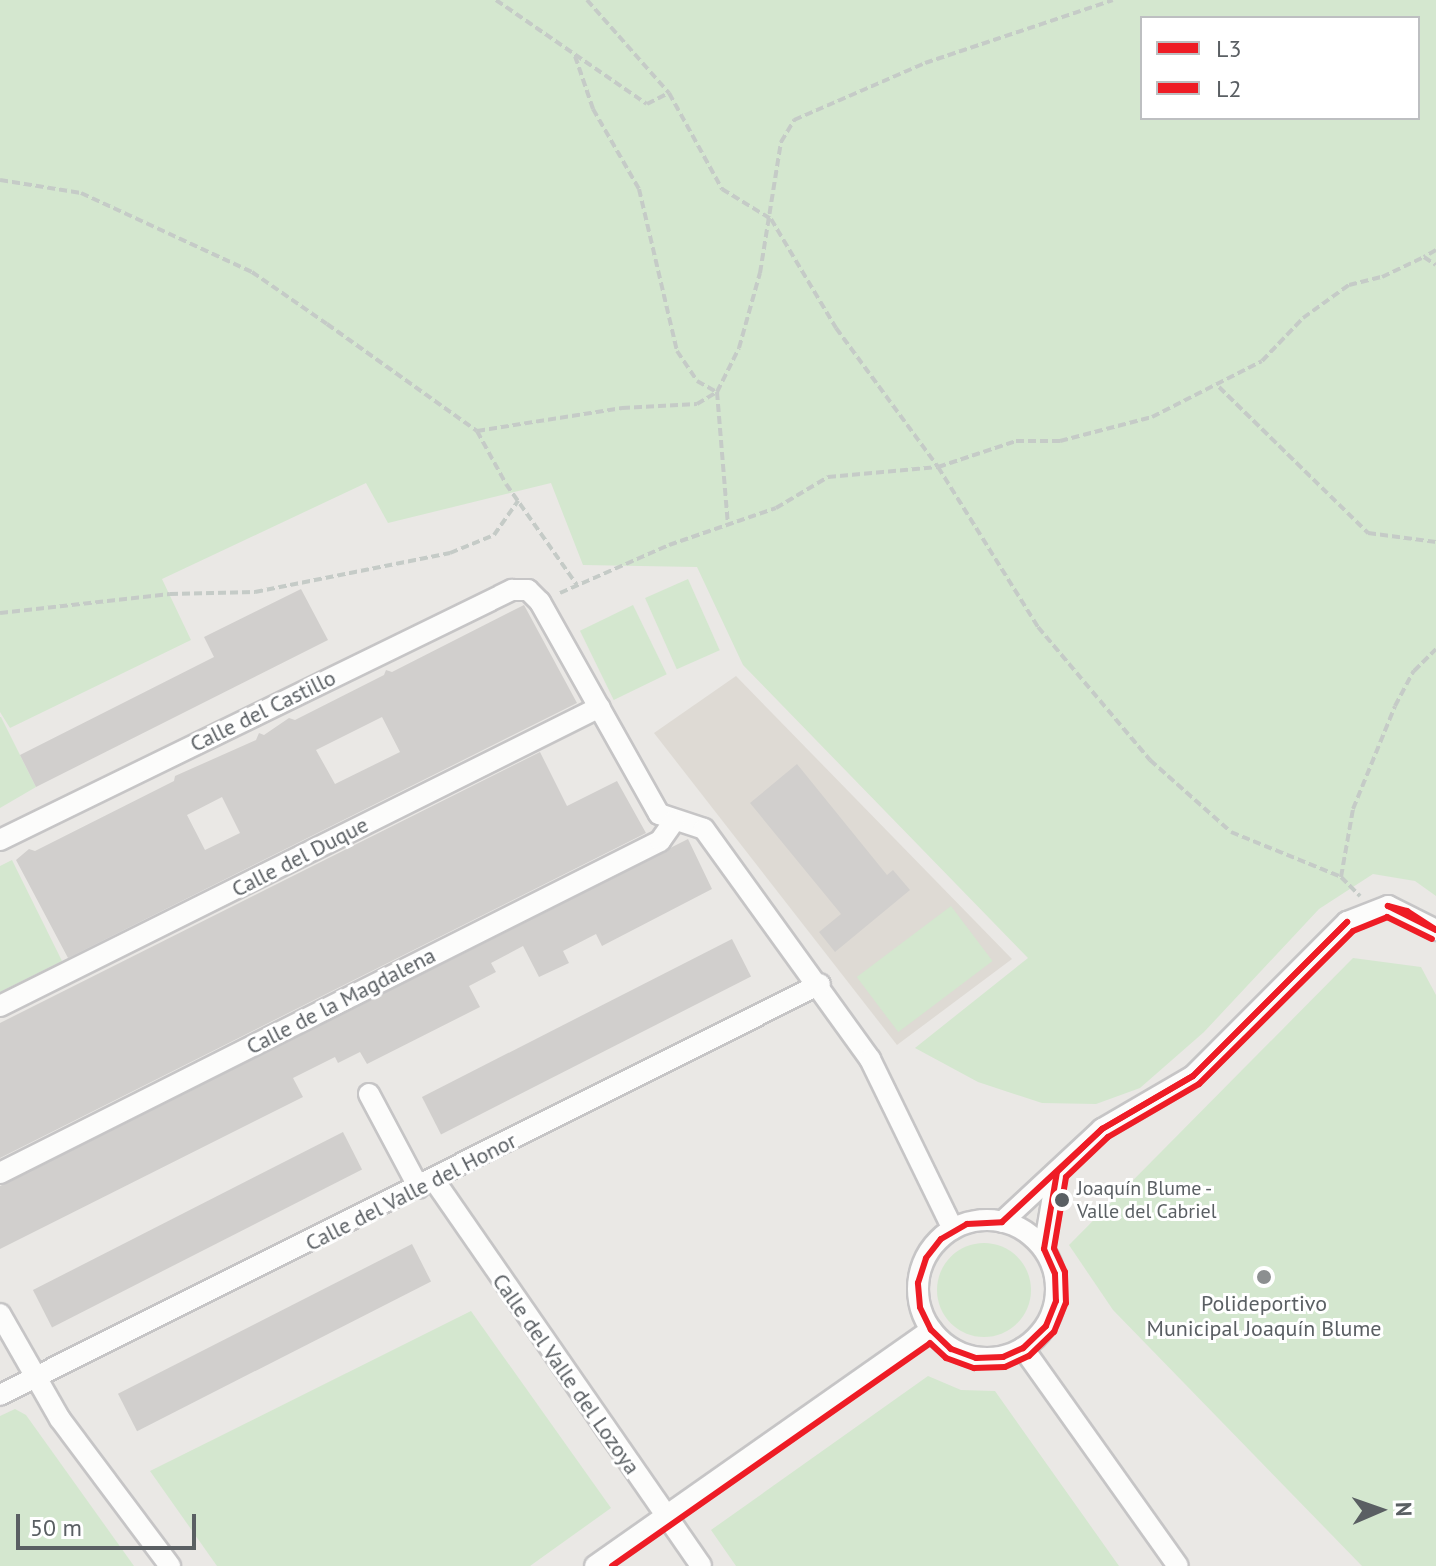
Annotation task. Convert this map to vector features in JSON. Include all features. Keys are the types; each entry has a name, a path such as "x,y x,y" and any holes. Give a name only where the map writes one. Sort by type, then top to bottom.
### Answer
{"street":[{"name":"Calle del Castillo","path":"0,840 512,590 534,596"},
{"path":"534,596 659,814 704,829 820,984 870,1059 953,1229"},
{"name":"Calle del Duque","path":"0,1006 600,707"},
{"name":"Calle de la Magdalena","path":"0,1173 660,841 674,821"},
{"path":"1002,1222 1102,1129 1193,1076 1347,922 1373,909 1407,911 1436,930"},
{"name":"Calle del Valle del Honor","path":"0,1395 820,984"},
{"name":"Calle del Valle del Lozoya","path":"369,1094 426,1184 701,1566"},
{"path":"1044,1249 1057,1172"},
{"path":"982,1220 1002,1222 1025,1231 1044,1249 1055,1274 1056,1301 1046,1326 1023,1348 1003,1357 976,1358 951,1349 931,1330 920,1307 918,1283 926,1258 953,1229 982,1220"},
{"path":"0,1314 34,1378 170,1566"},
{"path":"595,1566 931,1330"},
{"path":"1023,1348 1178,1566"}],"path":[{"path":"496,0 647,104 669,93"},
{"path":"587,0 669,93 722,189 771,219 836,328 938,467 1038,627 1150,760 1231,832 1341,877 1373,909"},
{"path":"728,525 717,392 739,348 771,219 781,142 794,120 925,63 1113,0"},
{"path":"575,56 593,109 639,189 677,351 697,381 717,392"},
{"path":"0,180 81,193 252,272 477,431 518,501 577,585"},
{"path":"534,596 577,585 776,508 828,477 938,467 1016,441 1060,441 1104,431 1219,387 1262,361 1303,318 1349,285 1382,277 1436,250"},
{"path":"1424,257 1436,265"},
{"path":"1219,387 1368,533 1436,542"},
{"path":"477,431 622,408 697,404 717,392"},
{"path":"0,613 170,594 255,592 450,553 494,535 518,501"},
{"path":"1341,877 1353,809 1395,706 1414,671 1436,649"}],"shaded area":[{"path":"736,676 1012,959 897,1045 654,733"}],"green space":[{"path":"0,0 1436,0 1436,896 1415,881 1373,874 1319,909 1204,1032 1140,1088 1096,1104 1042,1103 978,1082 915,1048 1028,958 743,665 697,567 583,565 551,483 388,523 366,483 162,579 191,640 10,728 0,712"},
{"path":"688,579 720,650 677,669 645,598"},
{"path":"633,605 667,674 614,700 580,631"},
{"path":"0,717 36,787 0,808"},
{"path":"12,860 62,961 0,992 0,866"},
{"path":"951,906 993,961 898,1032 857,977"},
{"name":"Polideportivo Municipal Joaquín Blume","path":"1353,958 1421,967 1436,995 1436,1566 1362,1566 1113,1310 1069,1245"},
{"path":"984,1243 1002,1247 1017,1257 1027,1272 1031,1290 1027,1308 1017,1323 1002,1333 984,1337 966,1333 951,1323 941,1308 937,1290 941,1272 951,1257 966,1247"},
{"path":"471,1311 611,1508 530,1566 217,1566 150,1471"},
{"path":"928,1376 961,1390 995,1391 1119,1566 736,1566 711,1530"},
{"path":"15,1409 26,1415 134,1566 0,1566 0,1416"}],"building":[{"path":"301,589 328,640 36,787 20,755 214,657 204,637"},
{"path":"524,605 577,703 68,958 16,860 29,849 35,851 174,781 175,776 256,740 259,733 264,735 289,718 295,720 384,675 386,670 392,672","holes":["382,717 400,752 335,784 316,750","222,797 240,833 205,850 187,815"]},
{"path":"540,752 567,806 617,781 646,833 0,1158 0,1023"},
{"path":"797,764 887,875 893,870 910,890 835,952 819,932 841,914 750,803"},
{"path":"688,839 712,889 602,946 596,934 563,951 569,963 539,977 523,946 491,963 496,972 469,986 480,1007 367,1064 360,1052 338,1063 335,1057 293,1078 303,1097 0,1249 0,1186"},
{"path":"732,939 751,976 441,1134 422,1097"},
{"path":"343,1132 362,1169 52,1327 33,1290"},
{"path":"412,1244 431,1281 137,1431 118,1394"}],"transit line":[{"name":"L3","path":"1388,906 1407,911 1436,930 1388,906"},
{"name":"L2","path":"612,1566 930,1343 946,1358 974,1368 1005,1367 1029,1356 1054,1332 1066,1303 1065,1272 1054,1248 1066,1177 1108,1137 1199,1084 1353,931 1387,917 1432,939"},
{"name":"L3","path":"1193,1076 1347,922"},
{"name":"L3","path":"1193,1076 1347,922"},
{"name":"L3","path":"1102,1129 1193,1076"},
{"name":"L3","path":"1102,1129 1193,1076"},
{"name":"L3","path":"1102,1129 1057,1172 1044,1249 1055,1274 1056,1301 1046,1326 1023,1348 1003,1357 976,1358 951,1349 931,1330 920,1307 918,1283 926,1258 941,1239 967,1224 1002,1222 1102,1129"}],"place":[{"name":"Joaquín Blume - Valle del Cabriel","path":"1062,1200"},
{"name":"Polideportivo Municipal Joaquín Blume","path":"1264,1277"}]}
